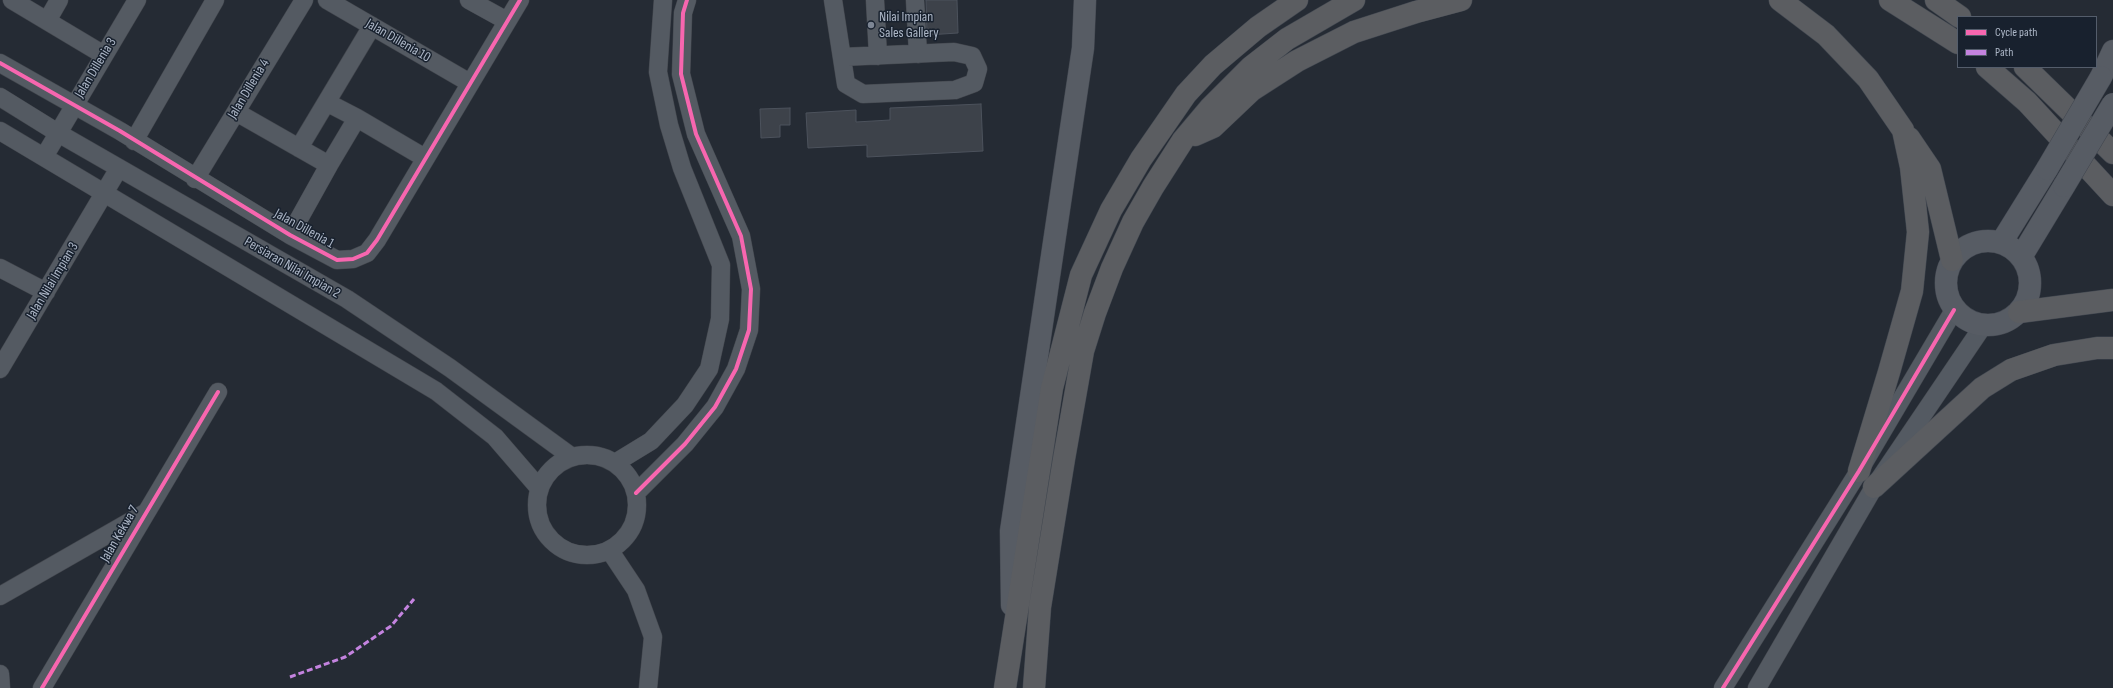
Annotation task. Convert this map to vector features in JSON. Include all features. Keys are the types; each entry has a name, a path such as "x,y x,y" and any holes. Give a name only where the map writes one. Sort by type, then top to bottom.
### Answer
{"highway":[{"path":"1005,688 1052,388 1081,275 1111,210 1141,159 1186,94 1213,65 1253,32 1297,0"},
{"path":"1034,688 1040,607 1083,351 1095,313 1112,268 1133,222 1183,140 1210,108 1251,67 1287,39 1354,0"},
{"path":"1183,140 1213,127 1252,90 1297,61 1354,32 1416,12 1461,0"},
{"path":"1780,0 1826,35 1868,79 1930,169 1952,260"},
{"path":"1890,0 1957,42"},
{"path":"1936,0 1959,16"},
{"path":"1988,68 2026,102 2113,195"},
{"path":"2026,68 2113,153"},
{"path":"1859,471 1890,372 1912,291 1918,232 1911,167 1903,130"},
{"path":"2019,312 2113,300"},
{"path":"1874,487 1982,388 2011,370 2054,355 2097,348 2113,348"}],"main road":[{"path":"1012,638 1012,531 1082,48 1085,0"},
{"path":"2001,243 2047,169 2101,77 2113,51"},
{"path":"2021,257 2113,104"},
{"path":"1987,241 2001,243 2012,248 2021,257 2028,270 2030,285 2027,299 2019,312 2009,320 1997,325 1983,326 1967,321 1954,310 1948,298 1945,285 1947,272 1952,260 1961,250 1974,243 1987,241"}],"street":[{"path":"12,0 104,55"},
{"path":"47,21 59,0"},
{"name":"Jalan Dillenia 3","path":"44,157 137,0"},
{"path":"134,141 215,0"},
{"name":"Jalan Dillenia 4","path":"195,179 304,0"},
{"name":"Jalan Dillenia 10","path":"327,0 470,83"},
{"path":"469,0 507,22"},
{"name":"Jalan Dillenia 1","path":"0,63 290,234 337,260 353,259 367,253 377,240 520,0"},
{"path":"615,463 651,441 685,405 709,369 720,319 721,265 682,168 669,125 658,72 663,0"},
{"path":"636,493 685,444 715,407 736,369 749,330 751,289 740,236 696,134 681,74 683,13 687,0"},
{"path":"833,0 846,84 862,94 955,90 974,83 978,69 972,56 954,52 842,57"},
{"path":"875,0 878,56"},
{"path":"915,0 918,54"},
{"path":"299,148 328,102 372,26"},
{"name":"Persiaran Nilai Impian 2","path":"0,97 58,133 346,299 450,368 572,457"},
{"path":"328,102 425,158"},
{"path":"236,112 329,165"},
{"path":"290,234 357,118"},
{"path":"0,131 436,391 495,437 539,488"},
{"name":"Jalan Nilai Impian 3","path":"0,369 119,168"},
{"path":"0,268 46,292"},
{"path":"1723,688 1859,471 1954,310"},
{"path":"1757,688 1874,487 1983,326"},
{"path":"436,391 450,368"},
{"name":"Jalan Kekwa 7","path":"42,688 218,392"},
{"path":"586,455 601,457 615,463 632,481 636,493 638,510 633,526 624,540 610,550 596,555 581,556 566,552 554,544 544,532 538,518 536,503 539,488 547,474 552,469 572,457 586,455"},
{"name":"Jalan Kekwa 7","path":"0,596 146,512"},
{"path":"610,550 636,590 653,636 648,688"},
{"path":"0,674 1,688"}],"building":[{"path":"926,0 957,0 958,33 927,35"},
{"path":"981,104 983,151 867,157 867,145 808,148 806,113 856,110 856,122 890,120 890,108"},
{"path":"790,108 790,125 780,125 780,137 761,138 760,109"}],"marked path":[{"path":"290,677 345,657 391,626 414,599"}],"cycle path":[{"path":"0,63 120,131 290,235 337,260 353,259 367,253 377,240 520,0"},
{"path":"636,493 685,444 715,407 736,369 749,330 751,289 741,236 696,134 681,74 683,13 687,0"},
{"path":"1723,688 1859,471 1954,310"},
{"path":"42,688 218,392"}],"place":[{"name":"Nilai Impian Sales Gallery","path":"871,25"}]}
